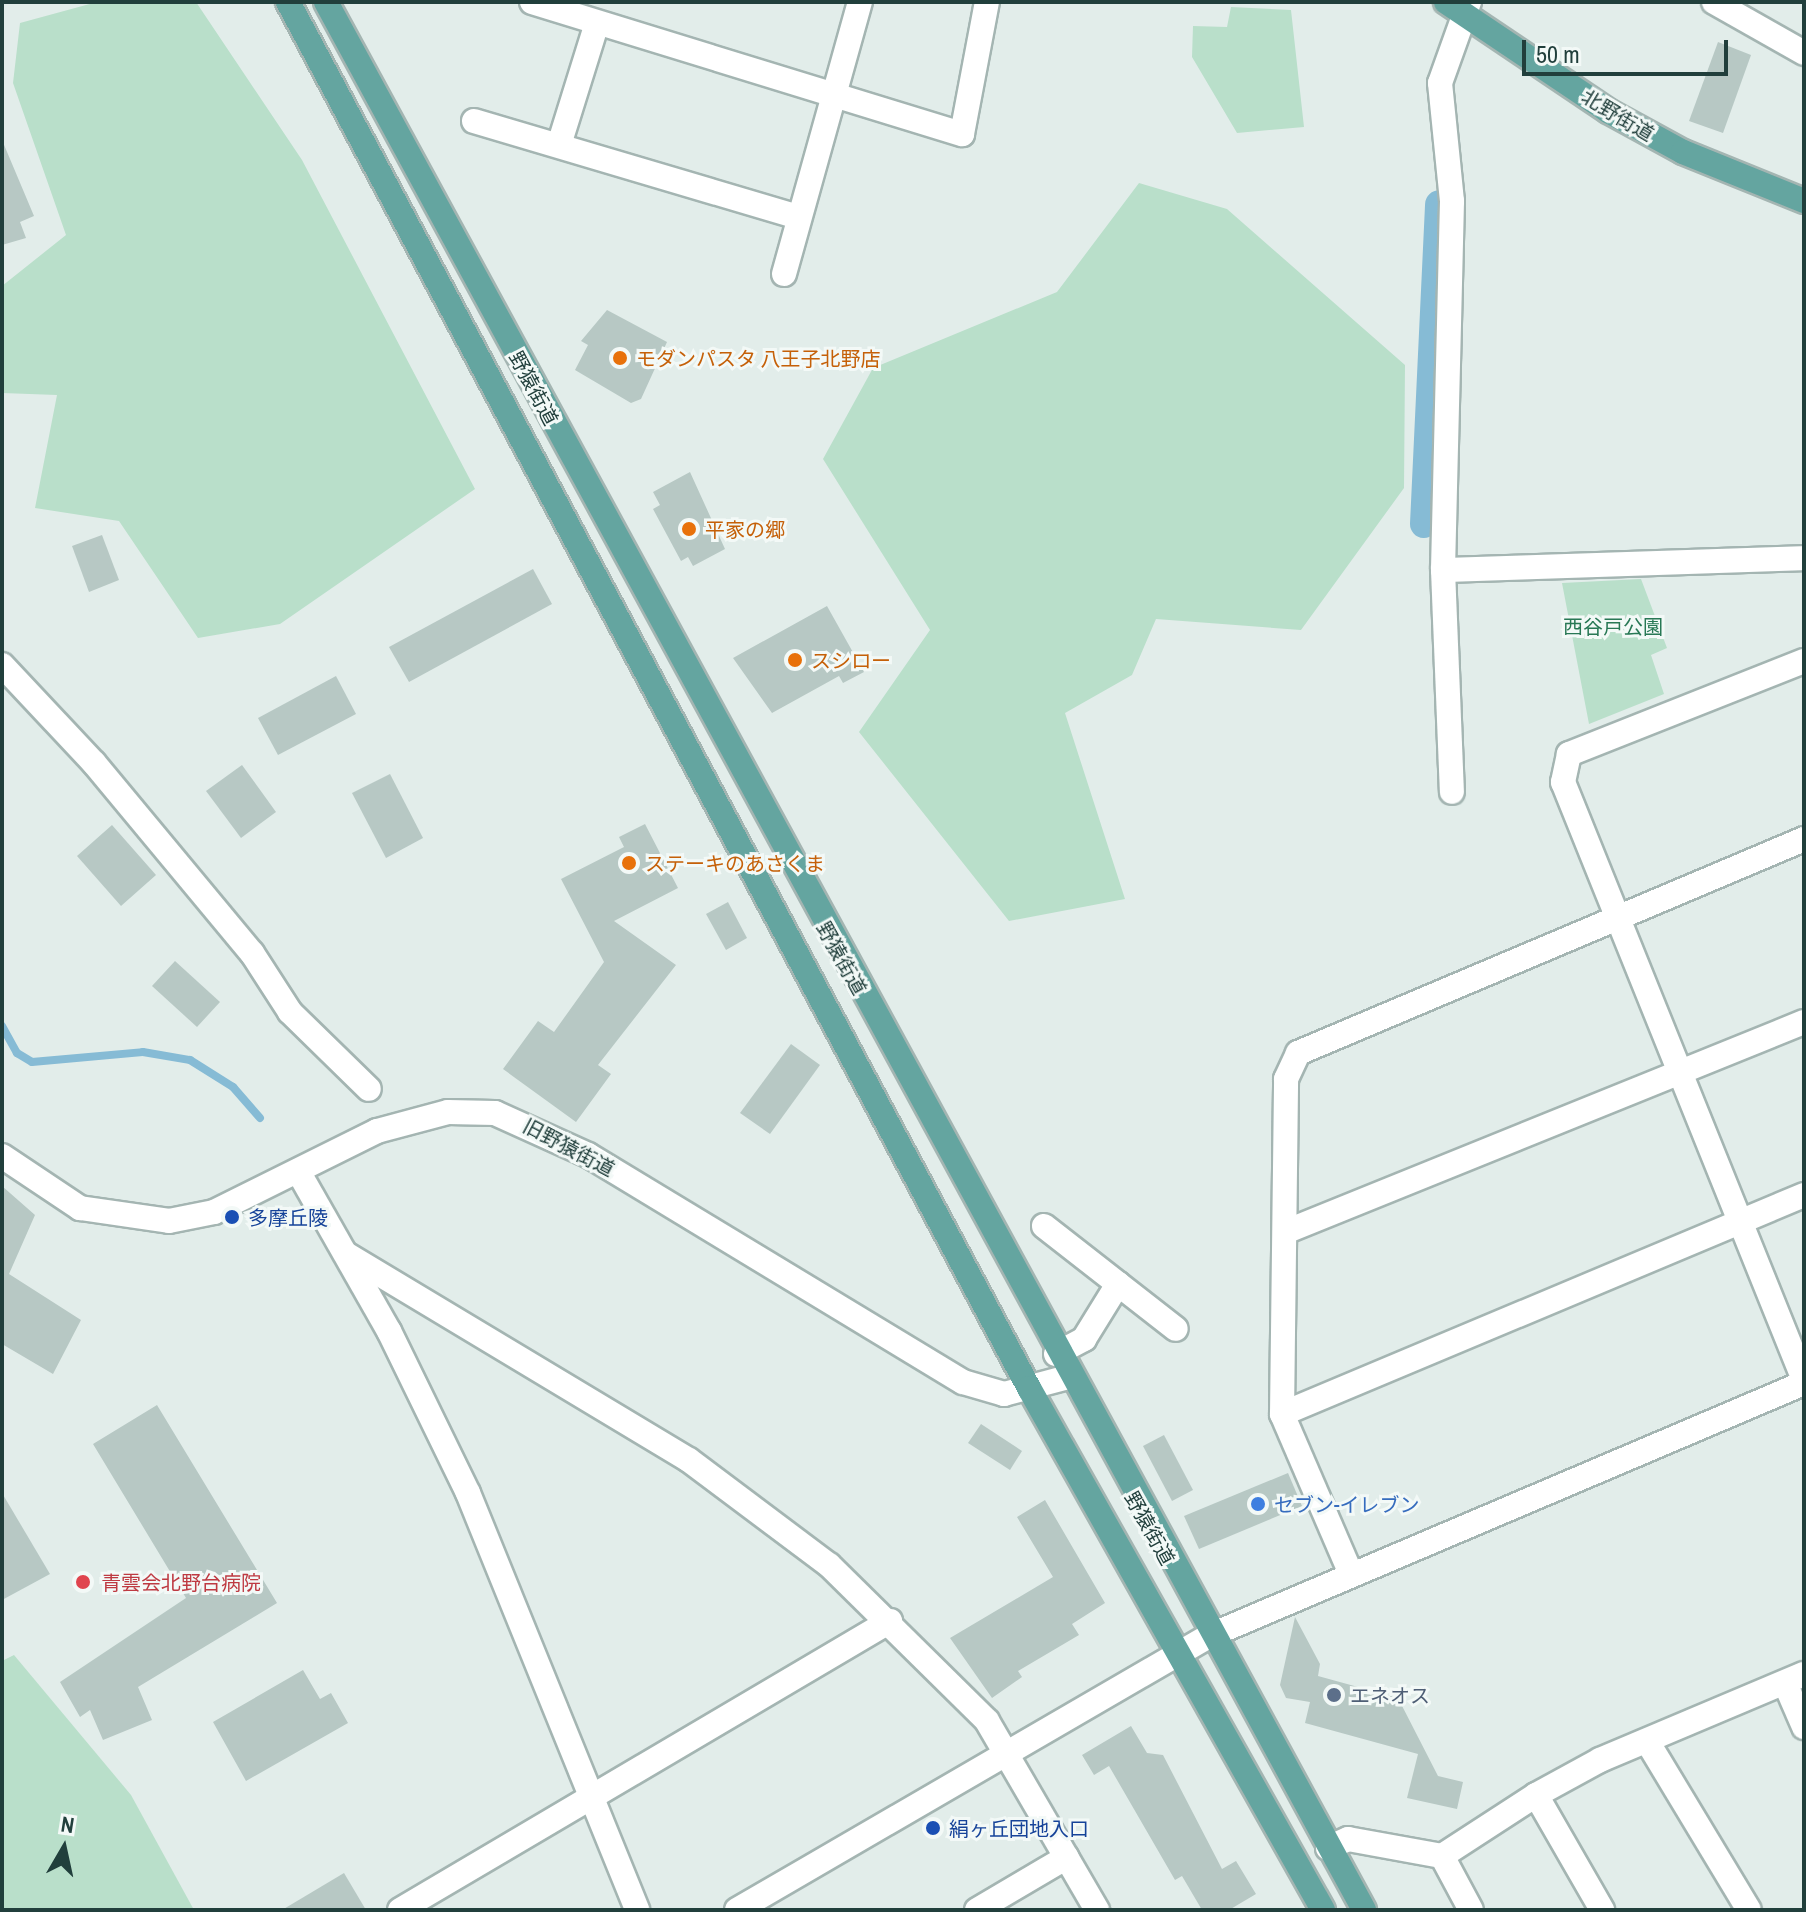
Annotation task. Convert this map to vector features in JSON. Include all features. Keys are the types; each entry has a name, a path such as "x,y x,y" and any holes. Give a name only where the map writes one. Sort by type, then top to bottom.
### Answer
{"main road":[{"name":"野猿街道","path":"288,2 1029,1388 1175,1655 1323,1910"},
{"name":"野猿街道","path":"326,2 1068,1377 1209,1636 1364,1910"},
{"name":"北野街道","path":"1459,6 1670,146 1804,201"}],"street":[{"path":"532,2 596,26 962,134 987,2"},
{"path":"784,274 860,2"},
{"path":"1714,2 1804,53"},
{"path":"1452,792 1443,570 1452,201 1440,83 1459,6"},
{"path":"559,145 596,26"},
{"path":"474,121 799,217"},
{"path":"1443,570 1804,558"},
{"path":"737,1910 1209,1636 1804,1381 1563,782 1569,754 1804,661"},
{"path":"2,665 104,775 252,953 290,1012 369,1089"},
{"path":"1351,1574 1282,1414 1286,1079 1298,1053 1618,914 1804,839"},
{"path":"1285,1232 1804,1022"},
{"name":"旧野猿街道","path":"2,1156 80,1208 169,1221 214,1212 377,1131 448,1112 530,1123 945,1372 1004,1394 1068,1377"},
{"path":"298,1171 346,1254 468,1493 637,1910"},
{"path":"1282,1414 1804,1195"},
{"path":"1044,1226 1176,1329"},
{"path":"346,1254 689,1460 829,1565 890,1621 987,1721 1097,1910"},
{"path":"1056,1354 1084,1339 1118,1284"},
{"path":"400,1910 890,1621"},
{"path":"1328,1848 1348,1839 1442,1856 1536,1795 1647,1741 1794,1679 1804,1727"},
{"path":"1647,1741 1749,1910"},
{"path":"1536,1795 1602,1910"},
{"path":"1442,1856 1471,1910"},
{"path":"977,1910 1067,1857"}],"green space":[{"path":"97,2 196,2 302,160 475,489 280,624 198,638 119,521 35,508 57,395 2,393 2,286 66,235 13,83 20,23"},
{"path":"1231,7 1291,10 1304,127 1237,133 1192,57 1193,26 1227,27"},
{"path":"1139,183 1227,209 1405,365 1404,488 1301,630 1156,619 1132,675 1065,713 1125,899 1009,921 859,732 930,630 823,459 873,368 1057,292"},
{"name":"西谷戸公園","path":"1641,579 1667,648 1651,655 1664,694 1589,724 1562,583"},
{"path":"14,1655 131,1795 194,1910 2,1910 2,1661"}],"building":[{"path":"1718,42 1751,55 1723,133 1689,121"},
{"path":"2,140 34,216 20,222 26,238 2,245"},
{"name":"モダンパスタ 八王子北野店","path":"607,310 667,342 641,399 631,403 575,370 588,345 581,341"},
{"name":"平家の郷","path":"690,472 725,549 693,566 688,557 681,561 653,509 660,505 653,492"},
{"path":"102,535 119,580 89,592 72,546"},
{"path":"533,569 552,604 409,682 389,647"},
{"name":"スシロー","path":"827,606 864,672 843,683 839,676 772,713 733,658"},
{"path":"336,676 356,714 278,755 258,718"},
{"path":"242,765 276,812 241,838 206,791"},
{"path":"390,774 423,838 386,858 352,793"},
{"path":"645,824 678,888 614,921 676,965 598,1065 611,1074 576,1122 503,1069 538,1021 554,1032 604,962 561,879 624,847 619,837"},
{"path":"112,825 156,875 121,906 77,856"},
{"path":"728,902 747,938 726,950 706,914"},
{"path":"175,961 220,1002 197,1027 152,986"},
{"path":"791,1044 820,1065 770,1134 740,1113"},
{"path":"2,1186 35,1215 9,1274 81,1320 53,1374 2,1344"},
{"path":"157,1405 277,1603 138,1687 152,1720 103,1740 90,1710 80,1717 60,1682 186,1598 93,1444"},
{"path":"981,1424 1022,1451 1010,1470 968,1443"},
{"path":"1164,1435 1193,1490 1172,1501 1143,1446"},
{"name":"セブン-イレブン","path":"1288,1473 1302,1506 1199,1549 1184,1516"},
{"path":"2,1493 50,1574 2,1600"},
{"path":"1045,1500 1105,1603 1072,1624 1079,1635 1018,1671 1022,1677 992,1698 950,1638 1053,1577 1017,1517"},
{"path":"1295,1617 1320,1664 1318,1676 1398,1698 1438,1776 1463,1782 1457,1809 1407,1798 1418,1754 1305,1723 1310,1702 1286,1698 1280,1685"},
{"path":"303,1670 320,1699 331,1693 348,1723 246,1781 213,1722"},
{"path":"1131,1726 1147,1753 1163,1755 1222,1869 1236,1861 1256,1894 1229,1910 1202,1910 1182,1876 1175,1880 1109,1766 1094,1775 1082,1755"},
{"path":"344,1873 366,1910 282,1910"}],"waterway":[{"path":"1424,524 1439,204"},
{"path":"2,1026 17,1053 32,1062 143,1052 190,1060 233,1087 260,1118"}],"place":[{"name":"モダンパスタ 八王子北野店","path":"620,358"},
{"name":"平家の郷","path":"689,529"},
{"name":"スシロー","path":"795,660"},
{"name":"ステーキのあさくま","path":"629,863"},
{"name":"多摩丘陵","path":"232,1217"},
{"name":"セブン-イレブン","path":"1258,1504"},
{"name":"青雲会北野台病院","path":"83,1582"},
{"name":"エネオス","path":"1334,1695"},
{"name":"絹ヶ丘団地入口","path":"933,1828"}]}
